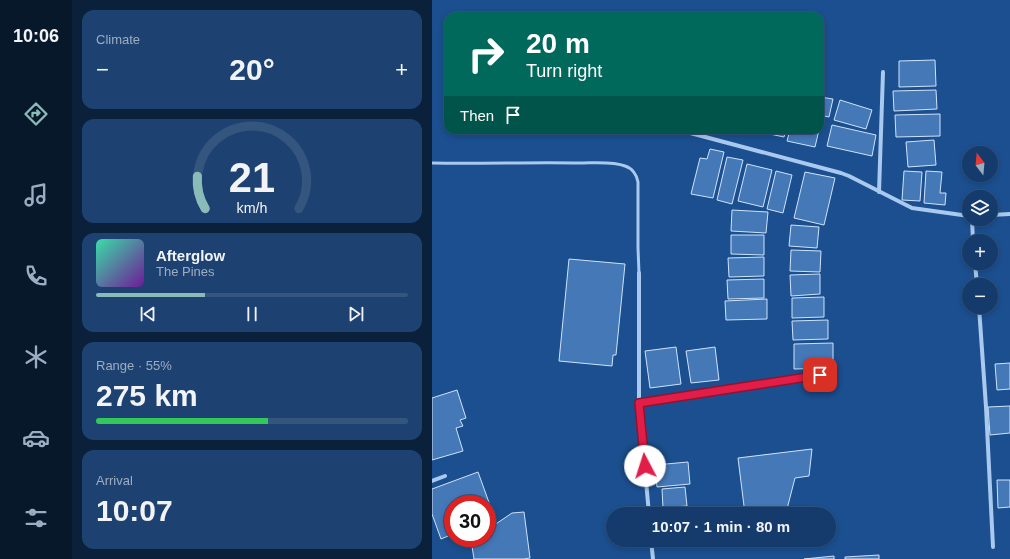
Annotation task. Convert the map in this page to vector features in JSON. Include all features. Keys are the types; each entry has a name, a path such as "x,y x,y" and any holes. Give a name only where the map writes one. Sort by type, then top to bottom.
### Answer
{"street":[{"path":"879,192 883,72"},
{"path":"694,134 841,173 912,208 962,215"},
{"path":"998,215 1010,214"},
{"path":"639,273 639,403 648,507"},
{"path":"979,314 993,547"},
{"path":"639,403 820,375"},
{"path":"432,481 445,476"},
{"path":"652,547 653,559"}],"lane":[{"path":"432,163 614,163 627,166 634,171 638,182 639,273"}],"building":[{"path":"935,60 936,86 899,87 899,61"},
{"path":"936,90 937,109 894,111 893,91"},
{"path":"824,98 833,99 829,117 824,116"},
{"path":"840,100 872,110 866,129 834,120"},
{"path":"940,114 940,136 896,137 895,115"},
{"path":"832,125 876,135 872,156 827,146"},
{"path":"770,134 785,134 784,137"},
{"path":"789,134 818,134 815,147 787,141"},
{"path":"934,140 936,165 908,167 906,142"},
{"path":"710,149 724,152 713,198 691,194 700,158 707,159"},
{"path":"727,157 743,160 732,204 717,200"},
{"path":"747,164 772,170 763,207 738,201"},
{"path":"776,171 792,175 783,213 767,209"},
{"path":"904,171 922,172 920,201 902,200"},
{"path":"926,171 942,172 940,193 946,193 945,205 924,203"},
{"path":"805,172 835,178 824,225 794,218"},
{"path":"732,210 768,212 766,233 731,231"},
{"path":"791,225 819,227 817,248 789,246"},
{"path":"731,235 764,235 764,255 731,254"},
{"path":"791,250 821,251 820,272 790,271"},
{"path":"764,257 764,276 729,277 728,258"},
{"path":"569,259 625,264 616,355 613,355 612,366 559,361"},
{"path":"820,274 820,294 791,296 790,275"},
{"path":"764,279 764,298 728,299 727,280"},
{"path":"824,297 824,317 792,318 792,298"},
{"path":"767,299 767,319 726,320 725,301"},
{"path":"828,320 828,339 793,340 792,321"},
{"path":"833,343 833,368 794,369 794,344"},
{"path":"676,347 681,384 650,388 645,351"},
{"path":"715,347 719,380 691,383 686,351"},
{"path":"1010,363 1010,389 997,390 995,364"},
{"path":"457,390 466,418 460,420 463,426 456,428 463,451 432,460 432,398"},
{"path":"1010,406 1010,433 990,435 988,407"},
{"path":"812,449 809,476 795,478 788,507 744,507 738,458"},
{"path":"688,462 690,484 657,487 655,465"},
{"path":"478,472 486,495 444,495 444,538 441,539 432,514 432,489"},
{"path":"997,480 1010,480 1010,507 998,508"},
{"path":"685,487 687,506 663,507 662,489"},
{"path":"524,512 530,558 474,559 472,547 496,547 496,524 512,513"},
{"path":"879,555 879,559 845,559 845,557"},
{"path":"834,556 834,559 804,559"}],"route":[{"path":"645,466 639,403 820,375"}]}
